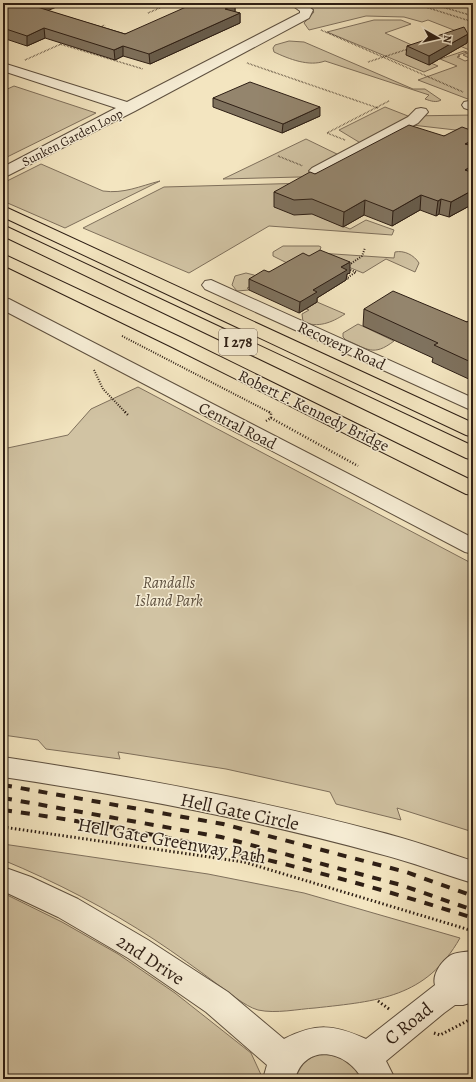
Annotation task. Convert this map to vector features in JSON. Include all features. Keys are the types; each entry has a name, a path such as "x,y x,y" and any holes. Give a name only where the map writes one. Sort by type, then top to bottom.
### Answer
{"highway":[{"path":"3,211 473,431"},
{"name":"Robert F. Kennedy Bridge","path":"3,230 473,454"},
{"name":"Robert F. Kennedy Bridge","path":"3,259 176,342 473,489"}],"street":[{"path":"130,108 305,15 307,10 294,3"},
{"name":"Sunken Garden Loop","path":"5,68 130,108"},
{"name":"Sunken Garden Loop","path":"3,173 130,108"},
{"path":"317,171 413,120 421,112"},
{"name":"Recovery Road","path":"211,286 473,405"},
{"name":"Central Road","path":"3,303 473,547"},
{"name":"Hell Gate Circle","path":"3,767 117,784 243,810 381,843 473,872"},
{"name":"2nd Drive","path":"3,879 21,885 68,908 138,949 216,1002 282,1070"},
{"name":"C Road","path":"462,987 448,979 460,965 473,964"},
{"name":"C Road","path":"373,1068 433,1003 462,987"},
{"path":"282,1070 296,1050 309,1042 324,1039 340,1041 355,1047 373,1068"}],"path":[{"path":"88,3 104,8"},
{"path":"413,3 473,22"},
{"path":"429,3 473,16"},
{"path":"148,13 170,4 188,9"},
{"path":"94,30 105,25"},
{"path":"321,30 465,93"},
{"path":"5,68 61,44 143,69"},
{"path":"368,62 412,48"},
{"path":"227,56 378,108"},
{"path":"349,279 347,278 356,272 345,268 362,256 365,248"},
{"path":"118,334 251,402"},
{"path":"92,365 103,389 130,416"},
{"name":"Hell Gate Greenway Path","path":"3,827 244,862 473,931"}],"green space":[{"path":"306,3 457,3 473,7 473,101 418,80 457,66 440,59 464,51 467,52 458,55 460,56 457,57 465,61 471,59 463,55 472,51 450,42 469,36 428,20 422,22 404,17 366,16 309,30 304,23 314,12"},
{"path":"374,20 401,20 411,24 385,33 414,46 428,64 431,63 438,66 424,72 327,32"},
{"path":"289,41 304,42 413,89 425,89 441,100 435,102 425,99 429,95 325,61 319,63 306,63 293,60 274,52 273,48 275,45"},
{"path":"14,86 96,113 3,159 3,91"},
{"path":"385,107 408,116 473,115 473,132 412,125 372,150 339,130"},
{"path":"306,139 341,156 338,176 223,179"},
{"path":"41,164 103,191 111,192 125,190 160,181 65,228 3,201 3,183"},
{"path":"309,183 320,217 350,229 366,220 394,230 392,235 269,226 189,273 83,228 164,187"},
{"path":"283,246 319,246 321,247 319,253 394,258 395,252 405,252 412,255 419,263 415,272 386,259 363,273 324,257 295,267 273,256 273,252"},
{"path":"246,273 254,275 264,281 247,288 249,290 237,291 232,285 235,276"},
{"path":"317,302 345,314 324,324 314,325 303,322 302,314 309,310 306,309"},
{"path":"358,324 394,341 381,349 370,350 346,340 343,337 343,333"},
{"name":"Randalls Island Park","path":"138,387 473,564 473,832 397,808 401,820 336,804 330,792 226,769 118,752 120,759 46,749 38,740 3,735 3,449 68,435 91,409"},
{"path":"3,844 208,874 304,893 460,938 447,958 432,973 416,985 398,993 380,999 359,1003 279,1011 258,1010 242,1002 171,951 119,918 42,877 3,860"},
{"path":"3,893 62,922 118,954 175,993 251,1053 263,1079 3,1079"},
{"path":"322,1053 344,1056 365,1079 292,1079 300,1066"}],"building":[{"path":"3,3 42,3 34,6 125,34 195,3 235,4 225,9 240,13 149,54 123,46 114,50 44,28 27,36 3,28"},
{"path":"464,27 468,34 429,56 407,46"},
{"path":"250,82 320,107 283,124 213,98"},
{"path":"409,125 444,136 462,127 473,131 473,140 465,144 473,146 473,165 465,170 473,173 473,190 451,202 441,199 438,201 421,195 393,211 365,200 344,212 312,199 294,200 274,192 310,172 315,174"},
{"path":"320,250 350,262 341,267 347,270 313,290 317,292 300,302 249,279 264,270 269,272 303,253 309,256"},
{"path":"393,291 467,322 473,318 473,363 434,345 438,343 364,309"}],"railway":[{"path":"3,785 223,824 406,872 473,896"},
{"path":"3,798 221,837 401,885 473,910"},
{"path":"3,810 123,829 240,854 357,883 473,918"}]}
